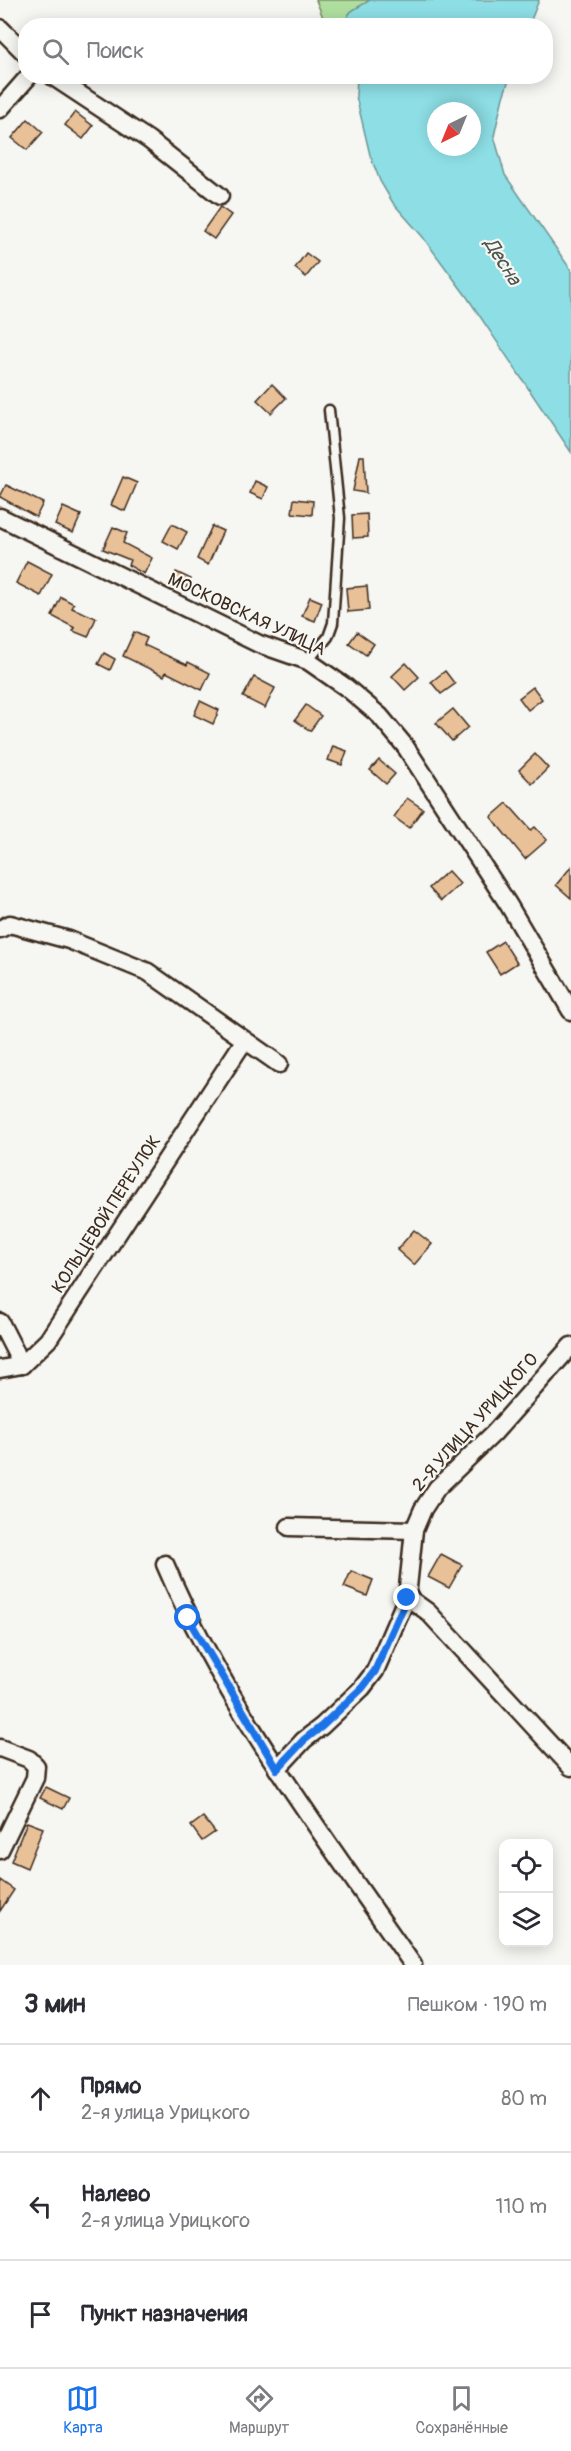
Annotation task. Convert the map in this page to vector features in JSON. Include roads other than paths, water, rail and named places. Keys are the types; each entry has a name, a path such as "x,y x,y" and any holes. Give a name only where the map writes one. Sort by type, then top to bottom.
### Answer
{"street":[{"path":"0,28 18,46"},
{"path":"0,109 22,84"},
{"path":"64,84 149,140 220,195"},
{"name":"МОСКОВСКАЯ УЛИЦА","path":"0,517 260,644 308,661 347,688 380,716 405,746 508,904 571,1011"},
{"path":"0,929 10,924 69,940 148,972 279,1064"},
{"name":"КОЛЬЦЕВОЙ ПЕРЕУЛОК","path":"22,1365 48,1340 244,1041"},
{"path":"0,1322 22,1365 0,1369"},
{"name":"2-Я УЛИЦА УРИЦКОГО","path":"277,1769 304,1740 322,1726 369,1679 379,1663 407,1598 414,1530 423,1509 437,1488 494,1433 571,1346"},
{"path":"289,1527 414,1530"},
{"path":"165,1564 188,1618 277,1769 413,1965"},
{"path":"407,1598 428,1612 571,1767"},
{"path":"0,1749 29,1759 36,1766 35,1778 0,1850"}],"lane":[{"path":"308,661 328,637 333,622 340,518 329,410"}],"water":[{"path":"370,0 539,0 532,18 347,18 354,10"},
{"name":"Десна","path":"357,84 508,84 494,136 505,175 571,270 571,452 467,297 422,236 393,203 380,181 370,155 356,96"}]}
